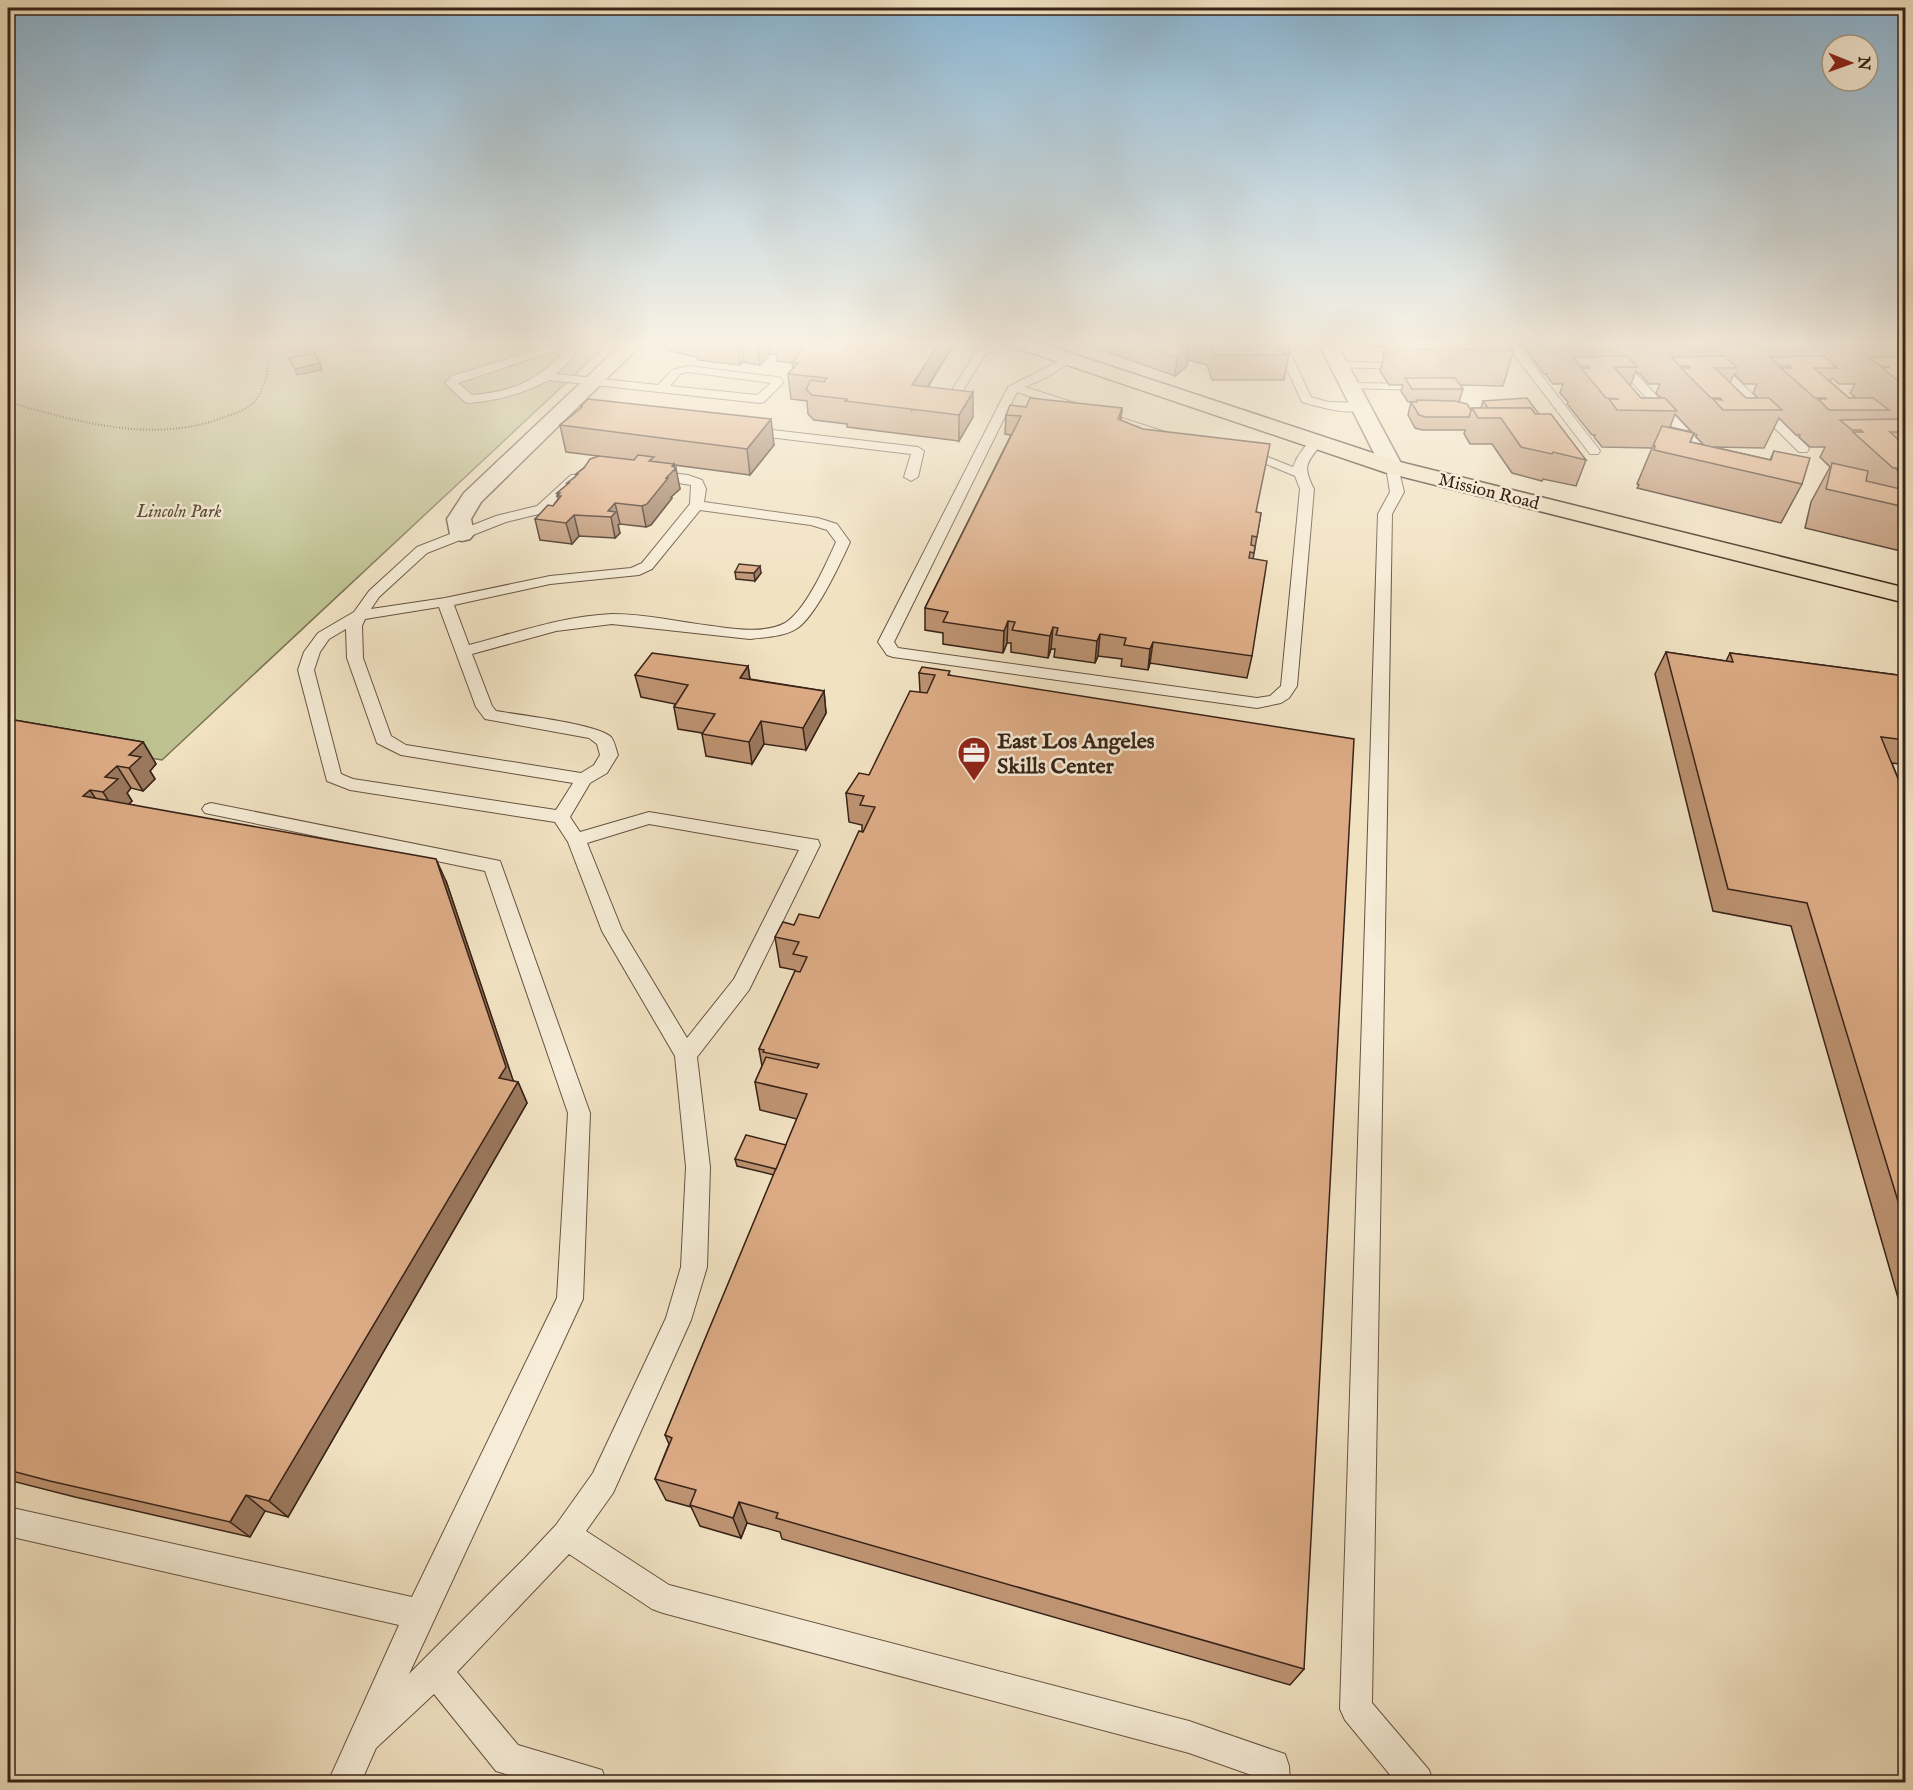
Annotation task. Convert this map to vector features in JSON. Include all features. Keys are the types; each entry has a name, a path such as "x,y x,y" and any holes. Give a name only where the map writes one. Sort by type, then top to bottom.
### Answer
{"main road":[{"name":"Mission Road","path":"1262,424 1392,467 1905,596"}],"street":[{"path":"462,534 459,519 472,498 559,424"},
{"path":"1370,424 1392,467"}],"lane":[{"path":"995,424 890,631 886,642 893,652 1257,703 1271,702 1283,697 1289,686 1307,489 1298,473 1299,463 1317,442"},
{"path":"1130,424 1183,440"},
{"path":"1573,424 1594,451"},
{"path":"1676,424 1702,452"},
{"path":"1777,424 1803,449"},
{"path":"736,429 918,451 911,477"},
{"path":"1227,447 1298,473"},
{"path":"1392,467 1397,492 1385,514 1356,1709 1417,1782"},
{"path":"584,779 401,750 383,739 355,658 354,626 374,594 422,550 501,519 542,509 581,472 589,469"},
{"path":"561,817 350,784 333,777 306,670 312,652 323,636 359,615 445,603 550,580 634,572 647,566 697,505 699,489 697,483 688,479 644,474"},
{"path":"464,651 572,624 610,619 634,619 737,633 764,633 790,626 802,614 843,542 832,527 813,521 697,505"},
{"path":"445,603 484,707 491,715 594,734 605,741 609,755 601,770 584,779 561,817"},
{"path":"211,809 493,866 579,1113 570,1299 420,1614 344,1782"},
{"path":"365,1736 436,1671 536,1569 566,1535 603,1483 678,1320 694,1267 698,1167 686,1055 612,931 576,840 561,817"},
{"path":"576,840 649,818 812,845 742,984 686,1055"},
{"path":"8,1522 420,1614"},
{"path":"566,1535 663,1598 1189,1737 1273,1766 1274,1782"},
{"path":"436,1671 508,1759 590,1782"}],"path":[{"path":"102,424 176,431 214,424"}],"green space":[{"name":"Lincoln Park","path":"8,424 522,424 162,760 8,734"}],"building":[{"path":"562,424 767,424 747,449 560,425"},
{"path":"1017,424 1129,424 1143,429 1270,444 1256,512 1261,513 1257,537 1252,536 1251,545 1255,546 1254,553 1250,552 1249,558 1267,561 1252,656 1153,642 1150,649 1124,645 1126,638 1100,634 1097,641 1056,635 1058,628 1053,627 1050,636 1012,630 1015,622 1008,621 1004,631 943,622 948,612 925,608"},
{"path":"1505,424 1558,424 1586,460 1553,452 1552,454 1521,447"},
{"path":"1844,424 1904,424 1905,432 1890,432 1905,446 1905,469 1893,468 1853,432 1863,432 1861,430 1852,430"},
{"path":"1662,426 1694,433 1690,442 1771,460 1774,451 1810,458 1802,484 1654,450 1655,446 1653,446"},
{"path":"638,455 654,457 649,461 674,464 672,466 676,468 647,504 642,506 615,503 608,511 616,512 611,517 574,515 566,523 535,519 548,505 553,506 561,496 557,496 560,493 557,493 584,468 590,459 599,456 634,460"},
{"path":"1832,463 1868,471 1866,481 1905,490 1905,507 1826,489"},
{"path":"1897,470 1905,470 1905,478"},
{"path":"739,564 760,566 754,573 735,572"},
{"path":"1666,652 1733,662 1730,653 1905,676 1905,740 1881,737 1901,786 1905,786 1905,1224 1807,903 1728,889"},
{"path":"652,653 748,666 740,678 824,691 803,728 761,721 749,742 702,734 715,714 674,707 688,685 635,675"},
{"path":"922,667 950,671 948,675 1354,739 1304,1669 776,1518 778,1513 739,1502 733,1518 690,1505 696,1490 655,1479 672,1438 665,1435 807,1094 755,1082 766,1057 817,1068 819,1064 763,1052 764,1050 759,1049 795,971 800,972 807,957 793,954 799,942 775,937 783,922 794,925 799,914 819,918 859,831 863,832 875,807 860,805 864,796 846,793 859,773 869,775 910,691 927,693 935,675 919,673"},
{"path":"8,719 143,742 129,755 141,757 129,768 117,766 105,777 118,779 103,792 90,790 83,796 436,859 506,1067 499,1078 518,1082 269,1501 246,1495 230,1522 8,1470"},
{"path":"746,1135 786,1145 776,1169 735,1159"}],"place":[{"name":"East Los Angeles Skills Center","path":"974,782"}]}
